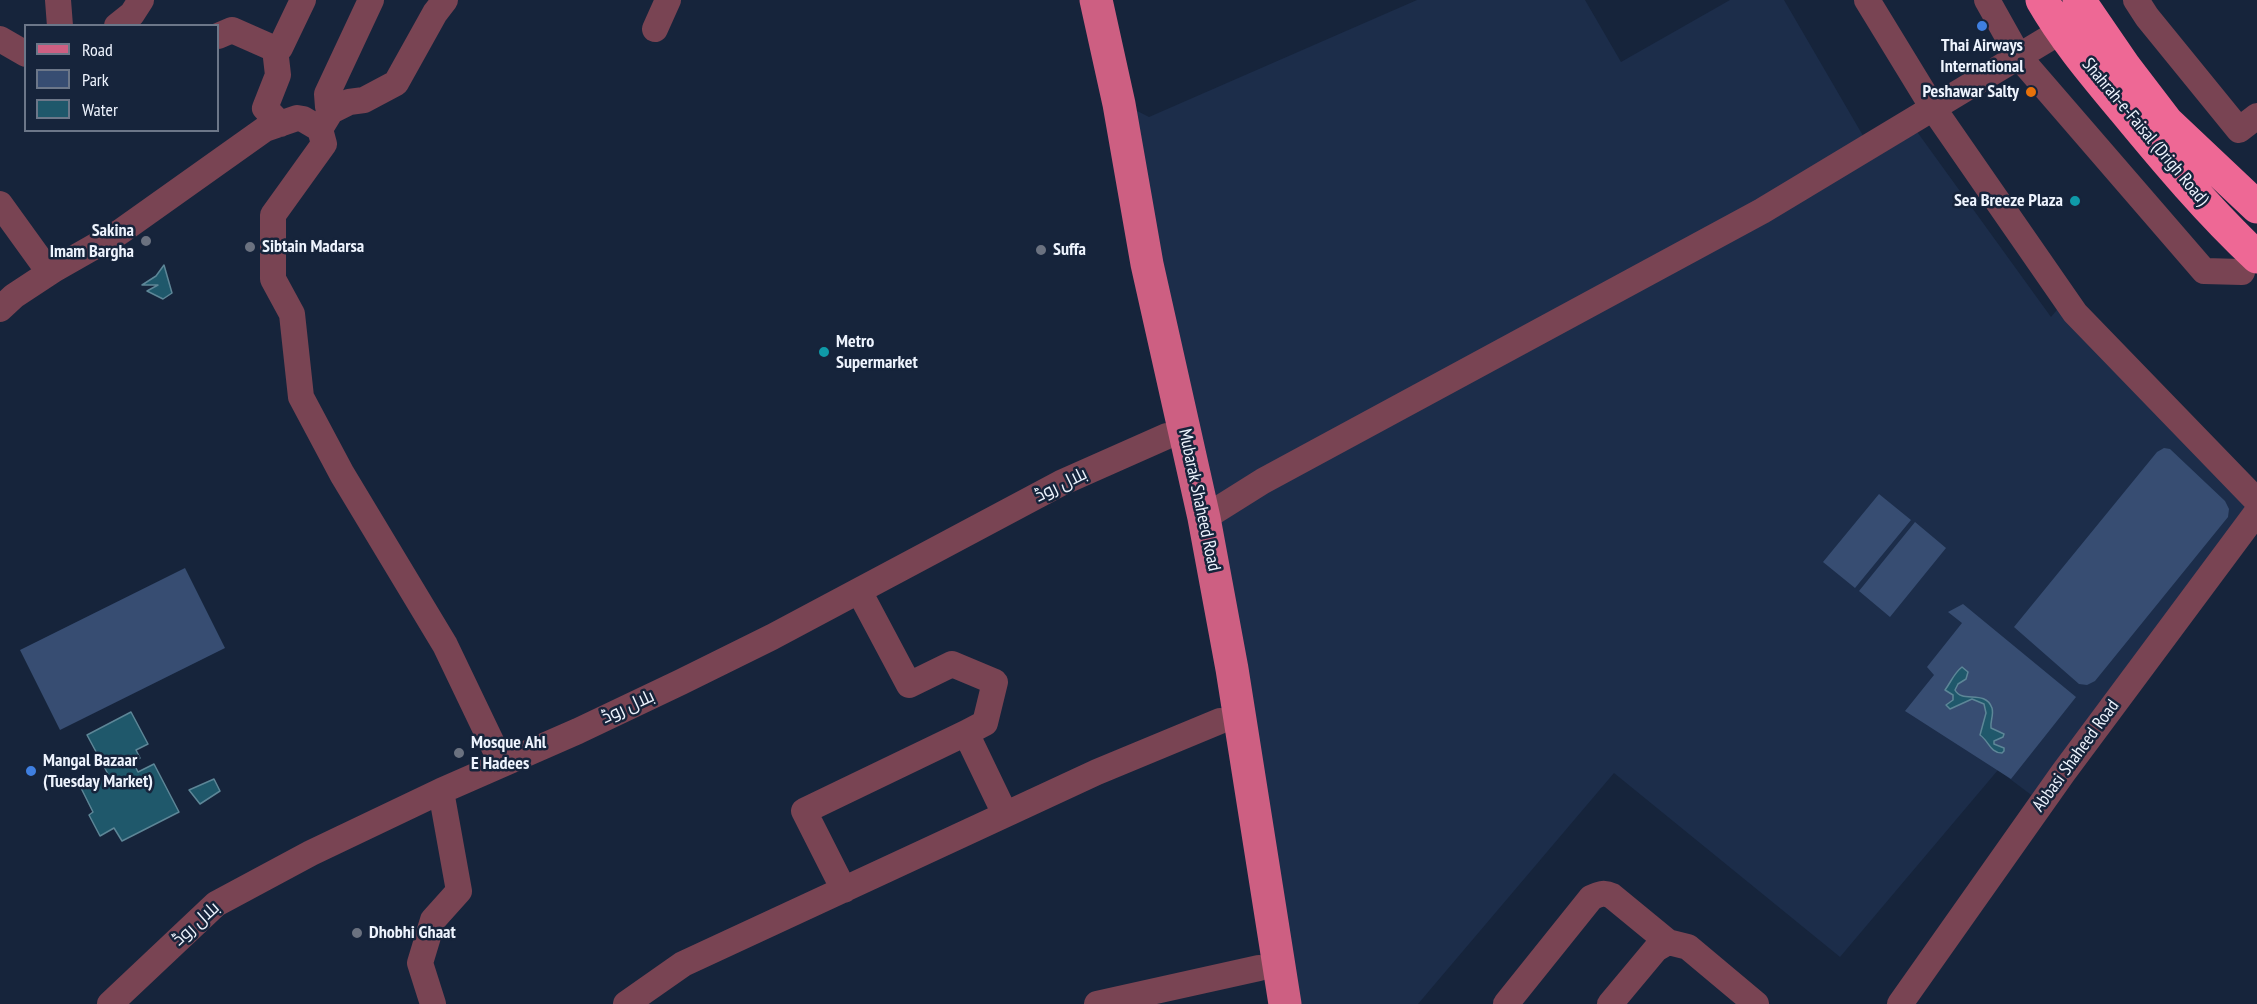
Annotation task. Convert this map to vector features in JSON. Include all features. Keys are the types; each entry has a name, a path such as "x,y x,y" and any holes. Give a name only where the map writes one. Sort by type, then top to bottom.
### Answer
{"highway":[{"name":"Shahrah-e-Faisal (Drigh Road)","path":"2042,0 2061,31 2141,130 2228,230 2250,265"},
{"name":"Shahrah-e-Faisal (Drigh Road)","path":"2079,0 2125,68 2167,122 2257,207"}],"main road":[{"name":"Mubarak Shaheed Road","path":"1078,0 1148,353 1202,609 1265,1004"},
{"name":"Mubarak Shaheed Road","path":"1096,0 1119,104 1147,264 1204,518 1232,669 1285,1004"}],"street":[{"path":"58,0 60,24"},
{"path":"120,24 132,14 141,0"},
{"path":"219,36 232,30 275,49 280,48 303,0"},
{"path":"371,0 327,94 324,144 273,215 273,279 292,314 301,396 342,474 446,645 502,764"},
{"path":"0,309 14,296 52,270 120,232 264,129 297,118 326,120 349,102 364,100 396,83 435,13 445,0"},
{"path":"655,29 668,0"},
{"path":"1867,0 1933,108 2075,313 2257,501"},
{"path":"1987,0 2019,57 2204,272 2250,265"},
{"path":"2136,0 2147,17 2239,130 2257,117"},
{"path":"1204,518 1263,481 1762,211 2061,31"},
{"path":"0,39 24,53"},
{"path":"275,49 278,75 265,108 280,124"},
{"path":"0,204 52,270"},
{"name":"بلال روڈ","path":"110,1004 216,904 311,853 681,682 859,591 1061,483 1167,436"},
{"name":"Abbasi Shaheed Road","path":"1900,1004 2063,773 2257,512"},
{"path":"844,890 804,811 985,723 995,682 952,663 909,685 859,591"},
{"path":"626,1004 683,964 1097,772 1220,721"},
{"path":"966,733 1005,814"},
{"path":"433,1004 420,963 433,920 459,891 441,791"},
{"path":"1506,1004 1591,898 1603,893 1612,896 1668,942 1688,947 1756,1004"},
{"path":"1610,1004 1656,949 1668,942"},
{"path":"1097,1004 1258,968"}],"shaded area":[{"path":"1417,0 1585,0 1621,62 1730,0 1784,0 1869,146 1910,122 2051,317 2066,299 2257,501 2042,803 1998,770 1840,957 1614,773 1418,1004 1276,1004 1198,519 1106,95 1149,117"}],"green space":[{"path":"2164,448 2170,449 2225,501 2229,509 2228,517 2095,681 2087,685 2079,684 2014,627 2157,452"},
{"path":"1879,494 1911,520 1855,588 1823,562"},
{"path":"1915,522 1946,548 1890,617 1859,591"},
{"path":"185,568 225,648 60,730 20,650"},
{"path":"1963,604 2076,697 2011,779 1905,711 1934,675 1927,667 1962,623 1948,612"}],"water":[{"path":"164,265 172,293 163,299 147,291 158,285 142,285 156,276"},
{"path":"1962,667 1968,672 1966,679 1958,684 1955,690 1963,696 1989,702 1992,708 1991,728 2004,734 2003,737 1994,741 1994,744 2004,748 2002,753 1992,749 1980,735 1986,713 1984,704 1972,699 1950,709 1946,705 1953,700 1953,695 1945,690"},
{"path":"131,712 148,744 136,750 140,758 133,762 138,772 154,764 179,812 122,841 114,828 100,836 89,815 93,812 81,788 108,774 87,735"},
{"path":"214,779 220,791 200,804 189,790"}],"place":[{"name":"Thai Airways International","path":"1982,26"},
{"name":"Peshawar Salty","path":"2031,92"},
{"name":"Sea Breeze Plaza","path":"2075,201"},
{"name":"Sakina Imam Bargha","path":"146,241"},
{"name":"Sibtain Madarsa","path":"250,247"},
{"name":"Suffa","path":"1041,250"},
{"name":"Metro Supermarket","path":"824,352"},
{"name":"Mosque Ahl E Hadees","path":"459,753"},
{"name":"Mangal Bazaar (Tuesday Market)","path":"31,771"},
{"name":"Dhobhi Ghaat","path":"357,933"}]}
